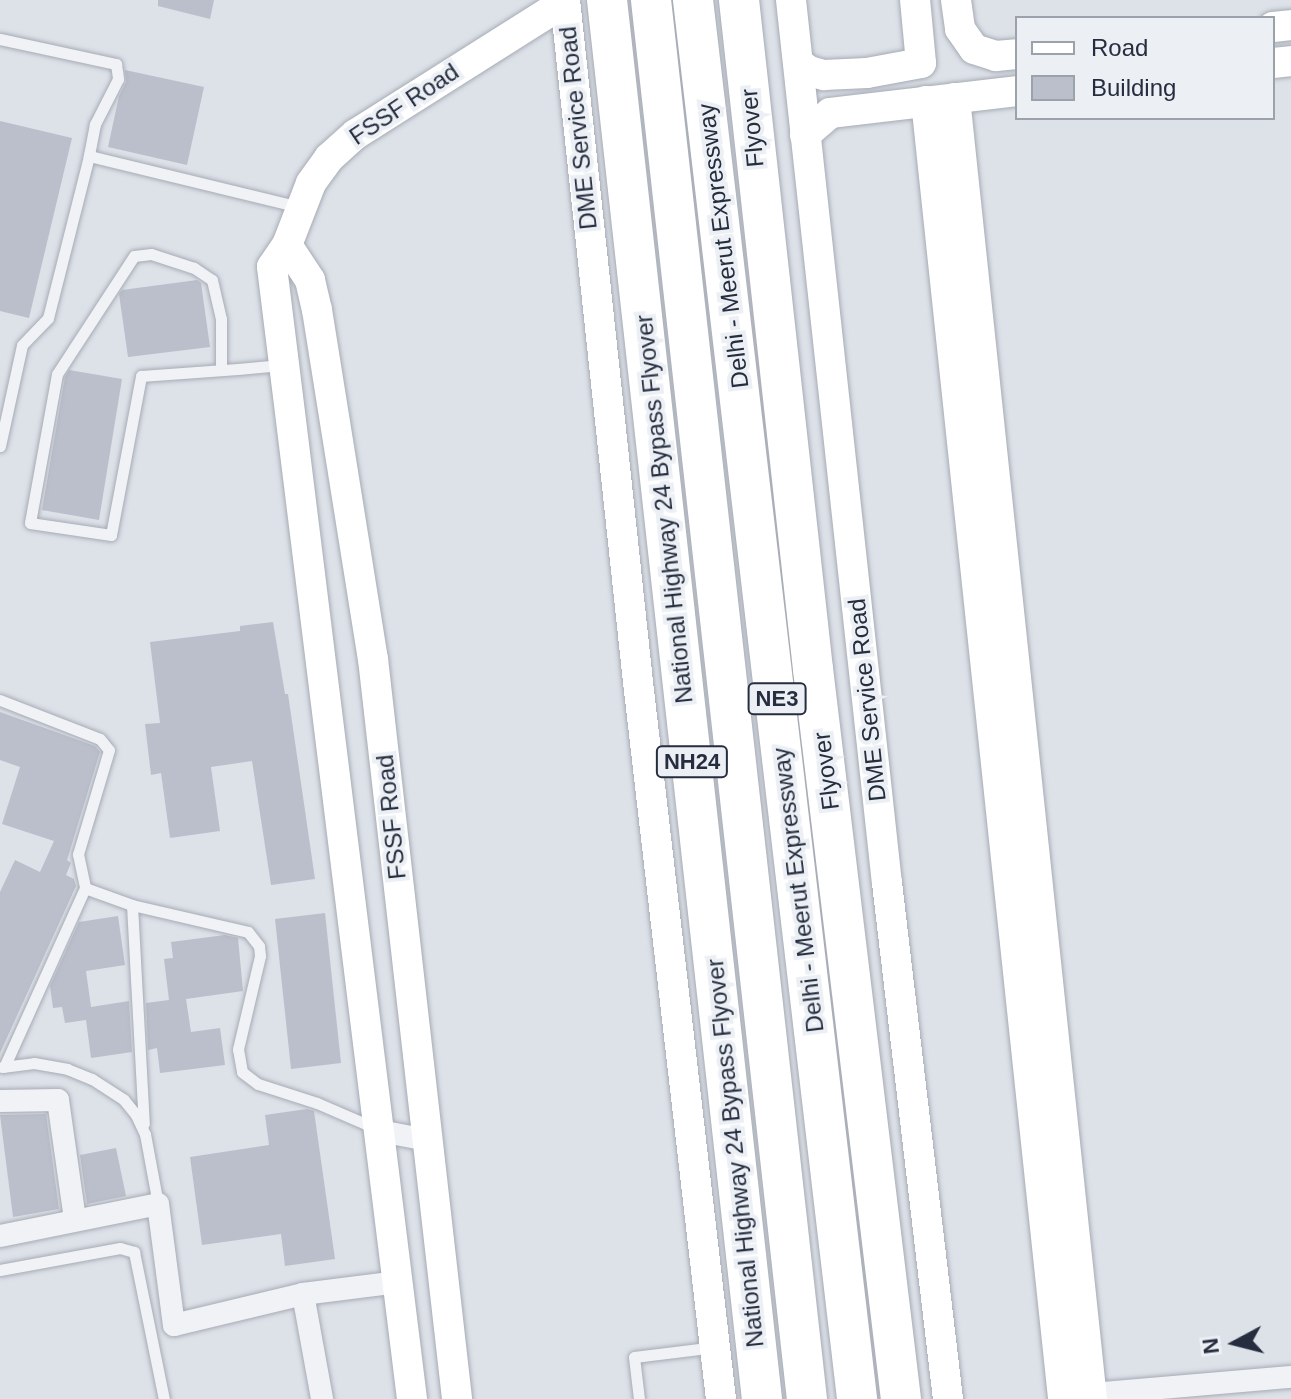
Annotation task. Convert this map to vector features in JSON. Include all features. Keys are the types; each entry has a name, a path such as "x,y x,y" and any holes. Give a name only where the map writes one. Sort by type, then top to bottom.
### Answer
{"highway":[{"name":"National Highway 24 Bypass Flyover","path":"607,0 762,1399"},
{"name":"Delhi - Meerut Expressway","path":"651,0 807,1399"},
{"name":"Delhi - Meerut Expressway","path":"693,0 857,1399"},
{"name":"Flyover","path":"739,0 813,669 901,1399"}],"street":[{"name":"DME Service Road","path":"791,0 887,883 948,1399"},
{"path":"798,63 809,71 824,75 867,73 921,63 915,0"},
{"path":"956,0 960,29 974,49 996,56 1015,54"},
{"name":"DME Service Road","path":"565,1 721,1399"},
{"name":"FSSF Road","path":"412,1399 272,267 287,245 311,183 329,158 356,134 565,1"},
{"path":"805,135 830,113 1015,91"},
{"path":"941,100 1066,1291 1082,1397 1283,1385"},
{"name":"FSSF Road","path":"287,245 310,280 317,310 377,701 457,1399"},
{"path":"327,704 377,701"},
{"path":"0,1101 58,1100 75,1220"},
{"path":"380,1131 427,1140"},
{"path":"0,1228 0,1236 158,1204 174,1325 303,1294 398,1282"},
{"path":"303,1294 322,1399"}],"lane":[{"path":"0,39 116,64 118,79 95,124 48,318 22,345 5,391 0,446"},
{"path":"89,156 300,208"},
{"path":"221,370 221,319 212,280 194,268 151,254 134,256 57,374 30,523 111,535 141,376 221,370 285,365"},
{"path":"0,700 107,743 108,758 78,854 85,888 2,1067"},
{"path":"85,888 132,905 248,932 259,946 260,956 238,1049 242,1072 258,1084 317,1103 380,1131"},
{"path":"132,905 145,1134 158,1204"},
{"path":"2,1067 34,1063 50,1065 92,1079 124,1100 145,1134"},
{"path":"0,1270 129,1249 137,1260 164,1399"},
{"path":"149,1329 174,1325"},
{"path":"639,1399 634,1357 715,1347"}],"building":[{"path":"158,0 214,0 210,19 158,6"},
{"path":"125,70 204,87 187,165 108,147 119,96 126,82"},
{"path":"0,121 72,138 29,318 0,311"},
{"path":"197,280 201,283 210,347 128,357 119,294 122,290"},
{"path":"69,370 122,379 99,520 42,510 65,377"},
{"path":"273,622 285,694 288,694 315,879 271,885 252,761 211,767 220,831 170,838 161,773 151,775 145,724 160,723 150,642 240,631 240,626"},
{"path":"0,712 95,746 100,752 67,860 71,863 66,875 74,879 76,886 0,1053 0,892 15,860 40,872 54,841 2,824 20,767 0,760"},
{"path":"325,913 341,1063 291,1069 275,919"},
{"path":"118,916 125,965 86,971 91,1007 129,1001 132,1052 91,1058 86,1020 65,1023 62,1007 53,1008 50,986 79,922"},
{"path":"225,935 238,938 243,991 186,999 191,1032 220,1028 225,1065 160,1073 157,1048 148,1050 146,1003 169,1000 164,959 173,958 171,942"},
{"path":"307,1109 314,1111 335,1259 285,1266 281,1234 202,1245 190,1157 269,1145 265,1115"},
{"path":"46,1114 59,1209 13,1217 0,1115"},
{"path":"116,1148 126,1196 87,1204 80,1155"}]}
